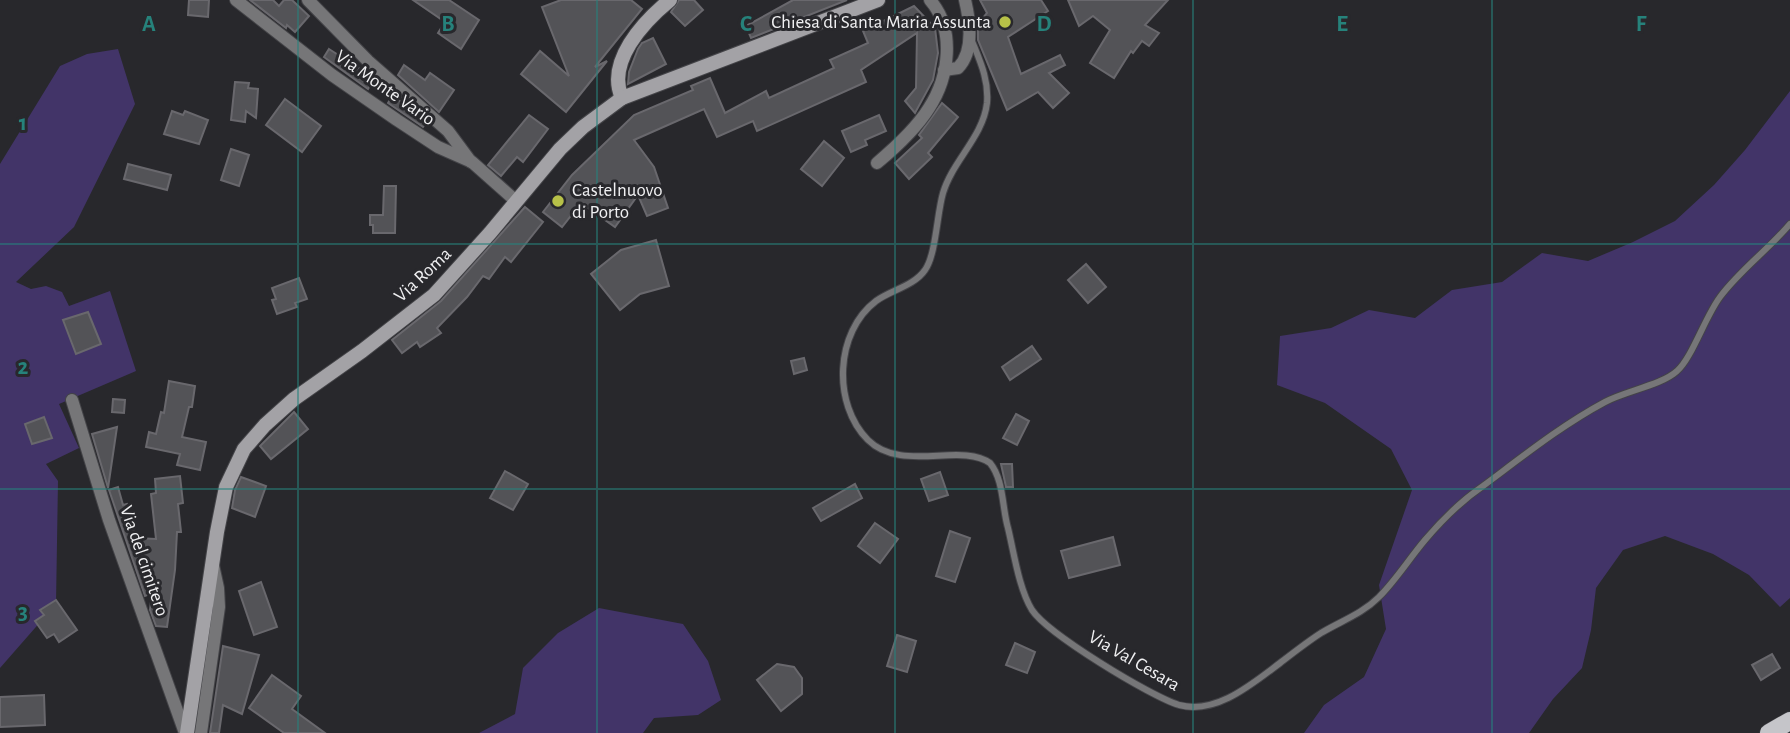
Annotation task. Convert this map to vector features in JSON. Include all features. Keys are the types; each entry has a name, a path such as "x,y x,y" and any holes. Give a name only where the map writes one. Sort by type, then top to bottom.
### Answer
{"main road":[{"path":"622,98 617,79 621,62 640,29 670,0"},
{"name":"Via Roma","path":"186,733 212,564 228,481 255,435 294,399 434,295 569,140 622,98 878,0"},
{"path":"1769,733 1790,721"}],"street":[{"name":"Via Monte Vario","path":"236,0 332,75 397,120 438,147 472,162 516,201"},
{"path":"308,0 368,61 449,131 472,162"},
{"path":"877,163 901,142 929,108 937,93 944,70 947,39 940,15 930,0"},
{"path":"944,70 954,70 967,56 969,34 965,0"},
{"name":"Via del cimitero","path":"72,400 114,532 186,733"},
{"path":"201,733 219,607 212,564"}],"lane":[{"name":"Via Val Cesara","path":"969,34 987,82 985,111 977,132 959,158 947,183 925,271 910,283 877,300 863,313 854,328 846,347 844,362 848,406 853,420 869,442 887,452 906,456 973,457 990,463 999,482 1025,594 1038,617 1054,632 1123,676 1177,704 1196,708 1216,703 1255,682 1321,633 1351,618 1383,593 1435,528 1480,487 1593,408 1676,372 1686,360 1719,299 1790,224"}],"shaded area":[{"path":"118,49 135,104 74,227 16,282 31,289 46,286 62,292 69,306 110,291 136,371 59,404 79,448 46,464 58,481 56,604 0,668 0,164 60,66 87,54"},
{"path":"1790,91 1790,598 1780,607 1749,575 1713,554 1665,536 1623,550 1596,588 1591,630 1582,668 1553,699 1529,733 1304,733 1324,705 1364,677 1386,629 1379,585 1412,490 1391,449 1325,403 1277,385 1280,336 1331,328 1369,310 1415,318 1452,290 1502,282 1542,253 1588,261 1633,242 1675,221 1714,185 1745,150"},
{"path":"599,608 683,624 708,661 721,700 698,715 654,718 643,733 479,733 515,714 523,668 558,633"}],"building":[{"path":"189,0 209,0 208,17 188,15"},
{"path":"250,0 273,0 279,6 284,0 292,0 309,16 295,32"},
{"path":"413,0 449,0 479,20 461,49 438,33 445,22"},
{"path":"561,0 631,0 642,9 595,67 607,61 566,112 521,74 540,51 569,76 542,7"},
{"path":"679,0 694,0 703,10 685,26 671,12"},
{"path":"793,0 847,0 751,38 746,26"},
{"path":"980,0 1041,0 1048,11 1008,37 1021,74 1060,55 1065,65 1049,73 1069,93 1053,108 1038,92 1007,110 978,40 978,24 987,13"},
{"path":"1068,0 1168,0 1145,25 1159,33 1149,46 1142,41 1133,53 1131,51 1114,78 1090,63 1110,30 1093,16 1079,26"},
{"path":"914,6 935,28 938,53 933,80 915,113 905,101 916,88 917,33 861,70 866,82 757,131 753,121 717,137 704,109 634,140 654,167 668,208 647,216 638,195 615,227 581,203 562,227 543,212 572,175 634,115 693,90 691,86 710,78 725,113 766,91 769,98 834,68 830,60 868,43 863,31"},
{"path":"653,38 666,64 628,84 629,72 638,49 642,43"},
{"path":"329,49 374,78 368,89 324,57"},
{"path":"404,65 425,80 430,73 454,90 439,112 398,75"},
{"path":"235,82 249,83 248,88 258,89 256,118 246,111 245,122 231,120"},
{"path":"393,95 426,123 423,127 388,103"},
{"path":"285,99 321,126 302,152 266,125"},
{"path":"942,103 958,117 928,153 932,157 909,179 895,163 922,138 919,135"},
{"path":"172,111 183,115 185,111 208,120 199,144 164,134"},
{"path":"529,115 548,129 523,162 517,157 501,176 488,165"},
{"path":"879,115 886,131 865,140 867,145 851,152 842,131"},
{"path":"824,141 844,158 822,186 801,169"},
{"path":"231,149 249,155 239,186 221,180"},
{"path":"128,164 171,175 167,190 124,179"},
{"path":"384,186 396,186 395,233 373,233 370,215 383,215"},
{"path":"525,207 543,222 511,262 505,257 489,279 483,276 437,328 441,333 420,347 417,342 402,353 392,340 441,301"},
{"path":"656,240 669,286 640,294 620,310 591,274 621,250"},
{"path":"1086,264 1106,287 1088,303 1068,280"},
{"path":"299,278 307,299 295,303 297,307 277,314 272,300 276,299 272,288"},
{"path":"88,312 101,344 76,354 63,320"},
{"path":"1032,346 1041,359 1010,380 1002,367"},
{"path":"804,358 807,370 794,374 791,361"},
{"path":"169,381 195,386 192,407 189,407 182,437 206,442 200,470 177,465 180,454 146,447 149,432 156,434 161,412 164,413"},
{"path":"113,399 125,400 124,413 112,412"},
{"path":"294,412 308,429 271,459 260,446"},
{"path":"1016,414 1029,421 1017,445 1003,438"},
{"path":"44,417 52,438 32,444 25,424"},
{"path":"117,427 108,488 92,434"},
{"path":"1001,464 1012,464 1013,487 1006,487"},
{"path":"505,471 528,484 513,510 490,498"},
{"path":"940,472 948,495 929,501 921,479"},
{"path":"180,476 183,503 178,504 181,532 177,532 167,627 156,626 150,610 152,593 145,596 109,490 118,487 123,505 127,504 136,538 156,539 151,494 156,493 155,479"},
{"path":"241,477 266,486 255,517 232,508 235,490"},
{"path":"855,484 862,498 821,521 813,508"},
{"path":"875,523 898,539 880,563 858,546"},
{"path":"950,531 970,538 955,582 936,576"},
{"path":"1113,537 1120,565 1069,578 1061,551"},
{"path":"261,582 277,627 254,635 239,591"},
{"path":"56,600 77,630 59,642 54,634 47,638 35,621 44,615 40,610"},
{"path":"897,635 916,641 907,672 887,666"},
{"path":"1015,643 1035,652 1027,673 1006,665"},
{"path":"223,646 259,655 242,714 223,705 219,733 210,733"},
{"path":"1772,654 1780,668 1761,680 1752,665"},
{"path":"777,664 794,667 802,678 802,694 781,711 757,680"},
{"path":"272,675 301,696 292,709 325,733 284,733 249,708"},
{"path":"44,695 45,725 0,727 0,697"}],"place":[{"name":"Chiesa di Santa Maria Assunta","path":"1005,22"},
{"name":"Castelnuovo di Porto","path":"558,201"}]}
